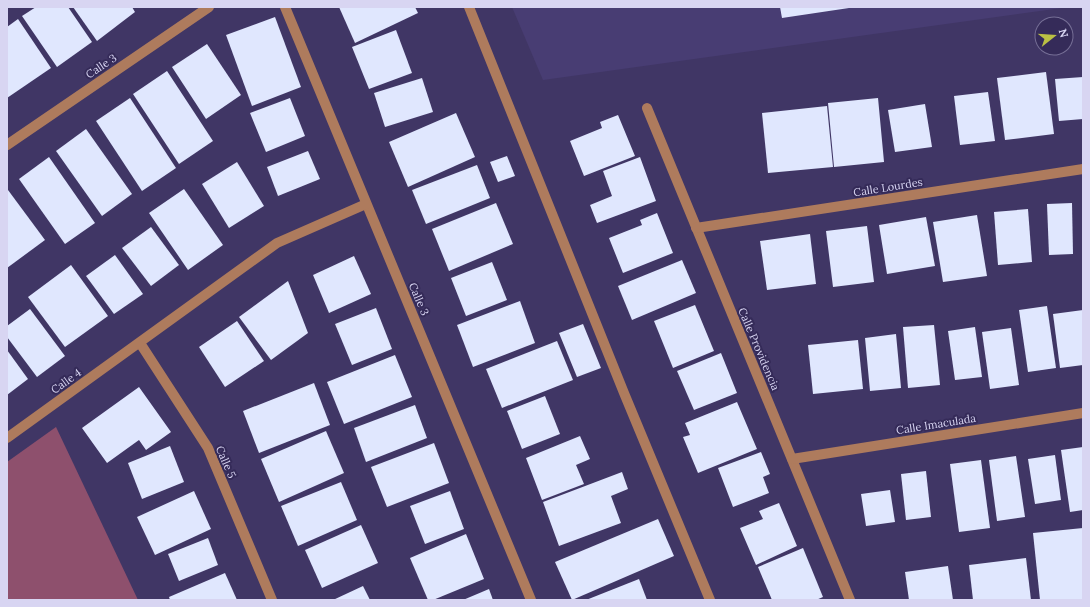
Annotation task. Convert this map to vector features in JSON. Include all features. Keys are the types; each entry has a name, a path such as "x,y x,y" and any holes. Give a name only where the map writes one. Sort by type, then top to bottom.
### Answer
{"street":[{"name":"Calle 3","path":"7,145 209,7"},
{"name":"Calle 3","path":"285,7 531,600"},
{"path":"469,7 624,393 710,600"},
{"name":"Calle Providencia","path":"647,108 850,600"},
{"name":"Calle Lourdes","path":"696,228 1083,169"},
{"name":"Calle 4","path":"7,438 277,243 366,204"},
{"name":"Calle 5","path":"140,343 208,448 272,600"},
{"name":"Calle Imaculada","path":"792,459 1083,413"}],"shaded area":[{"path":"512,7 1069,7 543,80"},
{"path":"56,427 138,600 7,600 7,462"}],"building":[{"path":"36,7 68,7 92,42 57,67 22,16"},
{"path":"73,7 132,7 135,12 97,41"},
{"path":"339,7 415,7 418,13 355,43"},
{"path":"780,7 849,7 849,8 782,18"},
{"path":"275,17 301,87 252,106 226,35"},
{"path":"18,19 51,68 7,98 7,27"},
{"path":"396,30 412,73 369,89 352,47"},
{"path":"207,44 241,95 206,119 172,67"},
{"path":"167,71 213,141 179,164 133,94"},
{"path":"1046,72 1054,134 1005,140 997,78"},
{"path":"1083,77 1083,119 1059,121 1055,79"},
{"path":"422,78 433,112 385,127 374,93"},
{"path":"988,92 995,141 960,145 954,96"},
{"path":"130,98 176,168 142,191 96,121"},
{"path":"290,98 305,136 266,152 250,113"},
{"path":"878,98 884,162 834,167 828,103"},
{"path":"925,104 932,147 895,152 888,110"},
{"path":"827,106 833,167 768,173 762,113"},
{"path":"456,113 475,157 408,187 389,142"},
{"path":"618,115 635,156 584,176 570,141 602,128 600,122"},
{"path":"86,129 132,194 102,216 56,151"},
{"path":"308,151 320,179 278,196 267,167"},
{"path":"507,156 515,176 498,182 490,162"},
{"path":"49,157 95,223 65,244 19,179"},
{"path":"640,157 656,201 597,223 590,205 612,196 603,171"},
{"path":"237,162 264,206 229,228 202,184"},
{"path":"477,165 490,198 426,224 412,190"},
{"path":"184,189 223,245 188,270 149,213"},
{"path":"8,190 45,240 7,268 7,191"},
{"path":"496,203 513,244 449,271 432,229"},
{"path":"1072,203 1073,254 1049,255 1047,204"},
{"path":"1028,209 1032,262 998,265 994,212"},
{"path":"657,213 673,253 623,273 609,238 642,225 640,220"},
{"path":"977,215 987,276 943,282 933,222"},
{"path":"926,217 935,266 887,274 879,225"},
{"path":"867,226 874,282 833,287 826,231"},
{"path":"151,227 179,265 151,286 122,248"},
{"path":"810,234 816,284 767,290 760,241"},
{"path":"115,255 143,294 114,314 86,276"},
{"path":"354,256 371,294 329,313 313,275"},
{"path":"682,260 696,293 632,320 618,286"},
{"path":"492,262 507,300 466,316 451,278"},
{"path":"71,265 108,316 65,347 28,297"},
{"path":"288,281 308,333 271,360 239,317"},
{"path":"520,301 535,343 473,367 457,325"},
{"path":"695,305 714,351 673,368 654,321"},
{"path":"1047,306 1056,368 1028,372 1019,310"},
{"path":"376,308 392,349 352,365 335,324"},
{"path":"30,309 65,356 37,377 7,337 7,326"},
{"path":"1083,310 1083,365 1060,368 1053,314"},
{"path":"237,321 264,361 225,387 199,347"},
{"path":"583,324 601,368 577,377 559,333"},
{"path":"934,325 940,385 908,388 903,327"},
{"path":"975,327 982,377 955,380 948,331"},
{"path":"1011,328 1019,385 990,389 982,332"},
{"path":"896,334 901,388 870,391 865,338"},
{"path":"858,340 863,389 813,394 808,345"},
{"path":"557,341 573,380 502,408 486,369"},
{"path":"7,350 28,379 7,395"},
{"path":"721,353 737,393 694,410 677,371"},
{"path":"395,355 412,397 344,424 327,382"},
{"path":"314,383 330,425 259,453 243,411"},
{"path":"139,387 171,432 146,450 139,440 107,463 82,428"},
{"path":"545,396 560,434 522,449 507,411"},
{"path":"737,402 757,449 698,473 683,437 690,435 685,423"},
{"path":"415,405 427,438 366,462 354,428"},
{"path":"326,431 344,473 279,502 261,459"},
{"path":"580,436 590,459 576,465 584,484 542,500 526,458"},
{"path":"434,443 449,483 387,507 371,467"},
{"path":"170,446 184,482 142,499 128,463"},
{"path":"1083,447 1083,510 1070,512 1061,450"},
{"path":"761,452 770,474 763,477 769,493 733,507 718,468"},
{"path":"1055,455 1061,500 1035,504 1028,459"},
{"path":"1016,456 1025,517 997,521 989,460"},
{"path":"981,460 990,528 959,532 950,464"},
{"path":"926,471 931,517 906,520 901,474"},
{"path":"622,472 628,489 611,496 621,523 559,546 543,502"},
{"path":"341,482 357,520 298,546 281,506"},
{"path":"890,490 895,522 866,526 861,494"},
{"path":"194,491 211,529 155,555 137,517"},
{"path":"450,491 464,529 425,544 410,506"},
{"path":"779,503 797,546 756,565 740,528 763,519 759,511"},
{"path":"658,519 674,556 572,600 555,562"},
{"path":"361,525 378,563 322,588 305,550"},
{"path":"1083,528 1083,600 1040,600 1033,533"},
{"path":"466,534 484,579 433,600 428,600 410,558"},
{"path":"208,538 218,565 179,581 168,554"},
{"path":"803,548 823,597 816,600 772,600 758,567"},
{"path":"1026,558 1031,600 973,600 969,565"},
{"path":"948,566 953,600 909,600 905,572"},
{"path":"225,573 237,600 170,600 169,597"},
{"path":"639,579 647,600 586,600"},
{"path":"363,586 370,600 333,600"},
{"path":"489,589 493,600 463,600"}]}
